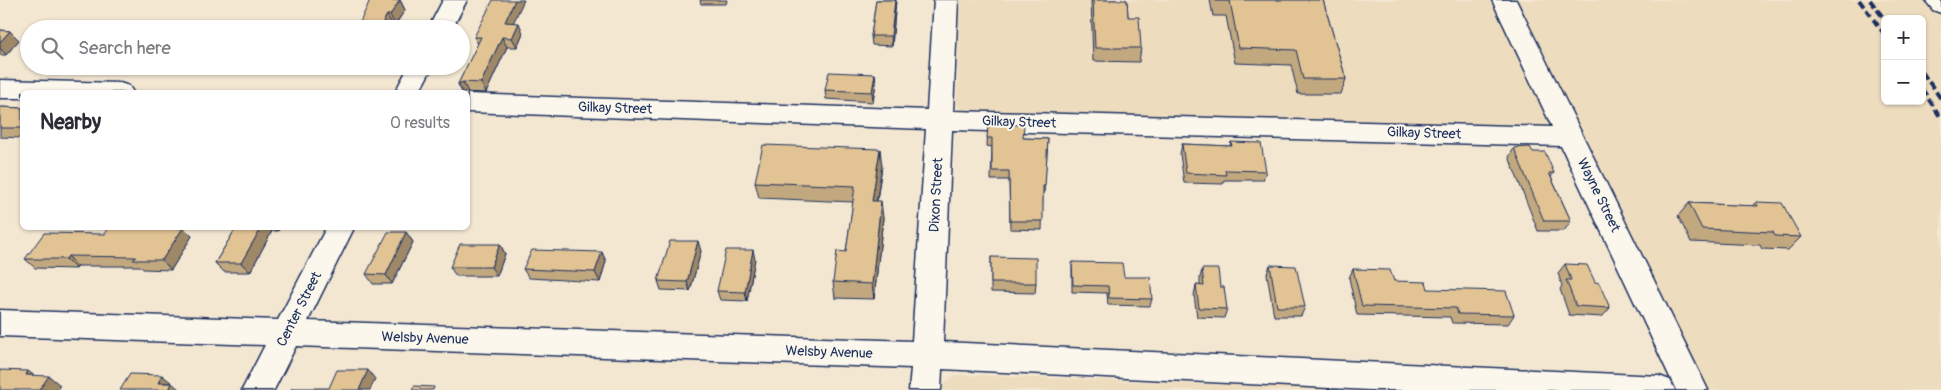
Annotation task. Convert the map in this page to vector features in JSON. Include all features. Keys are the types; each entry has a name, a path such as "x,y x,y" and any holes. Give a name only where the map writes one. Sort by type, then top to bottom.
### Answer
{"street":[{"path":"445,20 455,0"},
{"name":"Dixon Street","path":"925,390 946,0"},
{"name":"Wayne Street","path":"1504,0 1692,390"},
{"path":"1937,0 1941,5"},
{"path":"408,90 416,75"},
{"path":"0,89 40,90"},
{"name":"Gilkay Street","path":"470,103 940,120 1571,138"},
{"name":"Center Street","path":"258,390 339,230"},
{"name":"Welsby Avenue","path":"0,323 927,355 1658,390"}],"shaded area":[{"path":"960,0 1494,0 1553,128 966,113 957,105"},
{"path":"1504,0 1937,0 1941,5 1941,390 1692,390"},
{"path":"955,375 1360,390 941,390 943,384"}],"building":[{"path":"370,0 400,0 384,20 361,20"},
{"path":"493,0 515,0 505,22 519,23 512,38 502,37 481,83 463,82 458,84 462,75 470,75 470,59 481,37 474,37"},
{"path":"876,0 895,0 891,36 871,36"},
{"path":"1093,0 1127,0 1128,17 1139,17 1141,48 1095,48"},
{"path":"1216,0 1323,0 1346,79 1303,79 1296,50 1239,48 1230,1"},
{"path":"0,30 10,31 0,42"},
{"path":"829,72 875,74 872,92 825,90"},
{"path":"0,107 20,108 20,128 0,128"},
{"path":"988,124 1024,125 1023,138 1048,139 1045,186 1043,186 1043,221 1010,221 1009,171 992,171 992,138 987,138"},
{"path":"1231,142 1261,143 1266,171 1225,170 1226,175 1186,173 1182,144 1232,146"},
{"path":"763,145 880,149 872,201 881,201 872,284 833,282 837,251 846,252 855,186 755,182"},
{"path":"1530,147 1533,152 1545,152 1554,173 1549,173 1571,221 1544,221 1514,148"},
{"path":"1756,202 1782,203 1801,237 1775,236 1773,232 1702,229 1689,203 1758,206"},
{"path":"108,230 182,230 162,260 133,260 136,257 68,256 66,259 25,259 44,233 105,234"},
{"path":"235,230 260,230 241,263 215,263"},
{"path":"388,232 406,232 386,275 366,274"},
{"path":"670,241 698,241 687,282 658,281"},
{"path":"460,244 500,244 491,267 450,267"},
{"path":"532,250 602,252 595,272 523,269"},
{"path":"726,250 753,250 745,292 717,291"},
{"path":"991,257 1036,258 1036,283 991,283"},
{"path":"1072,262 1122,263 1124,277 1150,277 1152,299 1109,298 1108,286 1073,285"},
{"path":"1565,264 1587,265 1595,282 1599,283 1610,308 1576,306 1566,280 1571,280"},
{"path":"1270,265 1296,266 1305,307 1277,307"},
{"path":"1202,269 1218,269 1220,287 1224,287 1227,309 1199,308 1196,285 1204,286"},
{"path":"1353,269 1390,270 1394,281 1426,282 1428,289 1506,291 1514,315 1458,314 1456,308 1362,306"},
{"path":"0,370 28,371 26,375 49,376 39,390 0,390"},
{"path":"337,370 368,370 359,390 291,390 292,388 329,388"},
{"path":"130,374 162,375 158,383 172,383 169,390 120,390"},
{"path":"414,386 434,387 433,390 412,390"}],"railway":[{"path":"1859,0 1881,30"},
{"path":"1870,0 1881,15"},
{"path":"1926,78 1941,99"},
{"path":"1926,95 1941,118"}]}
